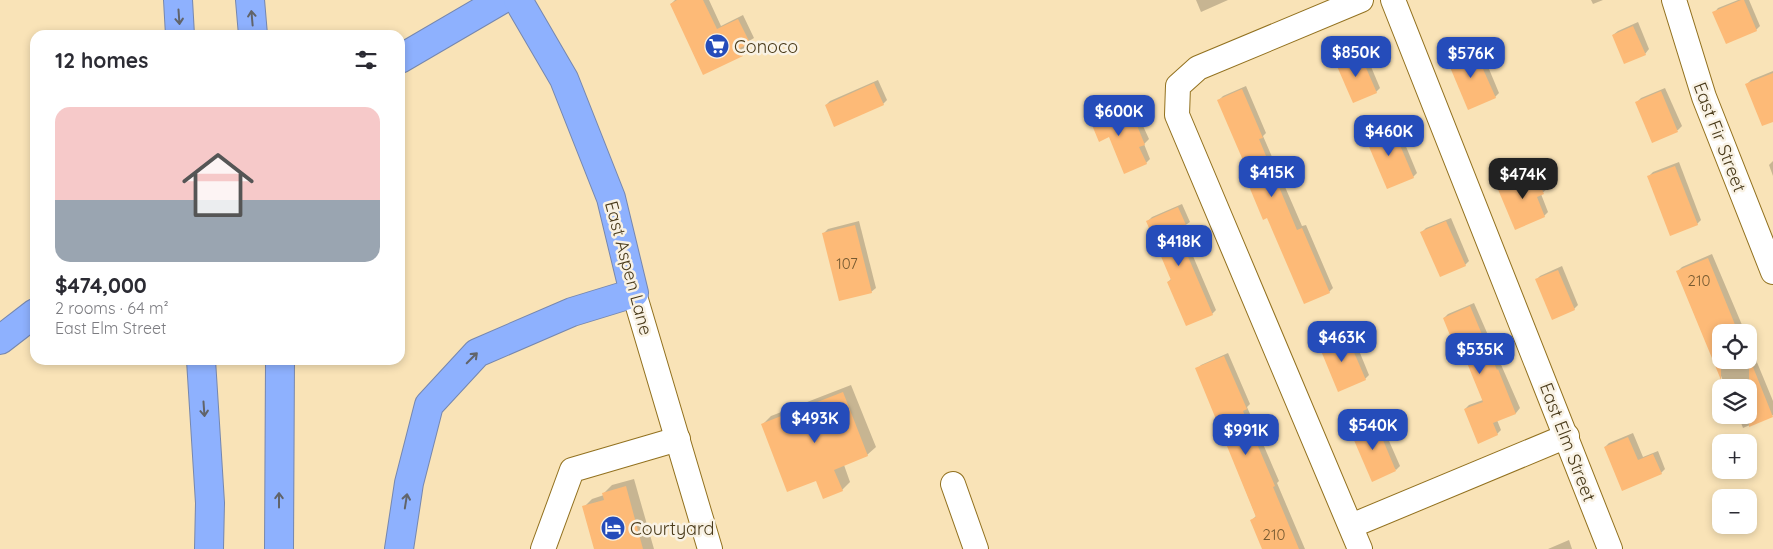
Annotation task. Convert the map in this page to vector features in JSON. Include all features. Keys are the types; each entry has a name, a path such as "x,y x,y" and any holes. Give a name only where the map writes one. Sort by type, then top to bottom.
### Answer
{"highway":[{"path":"178,0 180,30"},
{"path":"250,0 253,30"},
{"path":"405,56 501,0"},
{"name":"East Aspen Lane","path":"518,0 564,79 611,198 634,293"},
{"path":"399,549 409,483 429,404 476,352 572,312 634,293"},
{"path":"0,340 30,318"},
{"path":"201,365 210,503 209,549"},
{"path":"279,549 280,365"}],"street":[{"path":"1360,549 1177,115 1178,86 1198,68 1361,0"},
{"name":"East Elm Street","path":"1393,0 1567,436 1610,549"},
{"name":"East Fir Street","path":"1674,0 1704,97 1773,272"},
{"name":"East Aspen Lane","path":"634,293 710,549"},
{"path":"1351,526 1567,436"},
{"path":"543,549 572,470 678,439"},
{"path":"953,484 976,549"}],"building":[{"name":"Conoco","path":"677,0 703,0 717,29 738,19 750,43 740,48 743,56 703,75 670,4"},
{"path":"1744,0 1757,31 1726,44 1712,12"},
{"path":"1633,26 1646,55 1624,64 1612,35"},
{"path":"1474,49 1496,98 1468,110 1447,60"},
{"path":"1360,54 1377,93 1353,103 1336,64"},
{"path":"1773,73 1773,122 1762,126 1745,84"},
{"path":"874,83 884,105 834,127 825,105"},
{"path":"1242,89 1263,138 1259,139 1297,230 1302,228 1330,293 1304,304 1267,218 1263,220 1241,167 1245,165 1217,100"},
{"path":"1661,91 1678,132 1652,143 1635,102"},
{"path":"1109,103 1119,125 1134,118 1145,145 1139,147 1147,164 1124,174 1109,137 1099,142 1087,113"},
{"path":"1391,124 1414,178 1387,189 1364,135"},
{"path":"1675,166 1698,225 1670,236 1647,176"},
{"path":"1534,171 1544,194 1537,197 1545,217 1515,230 1497,187"},
{"path":"1178,207 1187,227 1177,231 1213,315 1186,326 1167,282 1171,280 1146,221"},
{"path":"1446,221 1466,266 1440,277 1420,232"},
{"path":"855,225 872,293 839,301 822,233"},
{"path":"1708,258 1735,324 1712,324 1712,358 1676,271"},
{"path":"1558,270 1575,310 1552,320 1535,279"},
{"path":"1470,306 1516,414 1493,423 1498,435 1478,444 1464,409 1483,402 1465,358 1460,360 1443,318"},
{"path":"1346,334 1366,380 1338,392 1319,346"},
{"path":"1224,356 1247,409 1243,411 1299,549 1262,549 1250,520 1256,517 1195,368"},
{"path":"1716,369 1721,369 1721,379"},
{"path":"1749,369 1754,369 1773,417 1757,424 1757,379 1749,379"},
{"path":"843,392 868,456 834,470 843,491 823,499 816,481 787,492 761,424"},
{"path":"1375,421 1396,471 1372,482 1350,431"},
{"path":"1628,437 1638,460 1653,454 1662,474 1622,491 1604,447"},
{"name":"Courtyard","path":"626,486 643,549 594,549 582,506 604,500 602,493"}],"place":[{"name":"Conoco","path":"717,46"},
{"name":"Courtyard","path":"613,528"}]}
